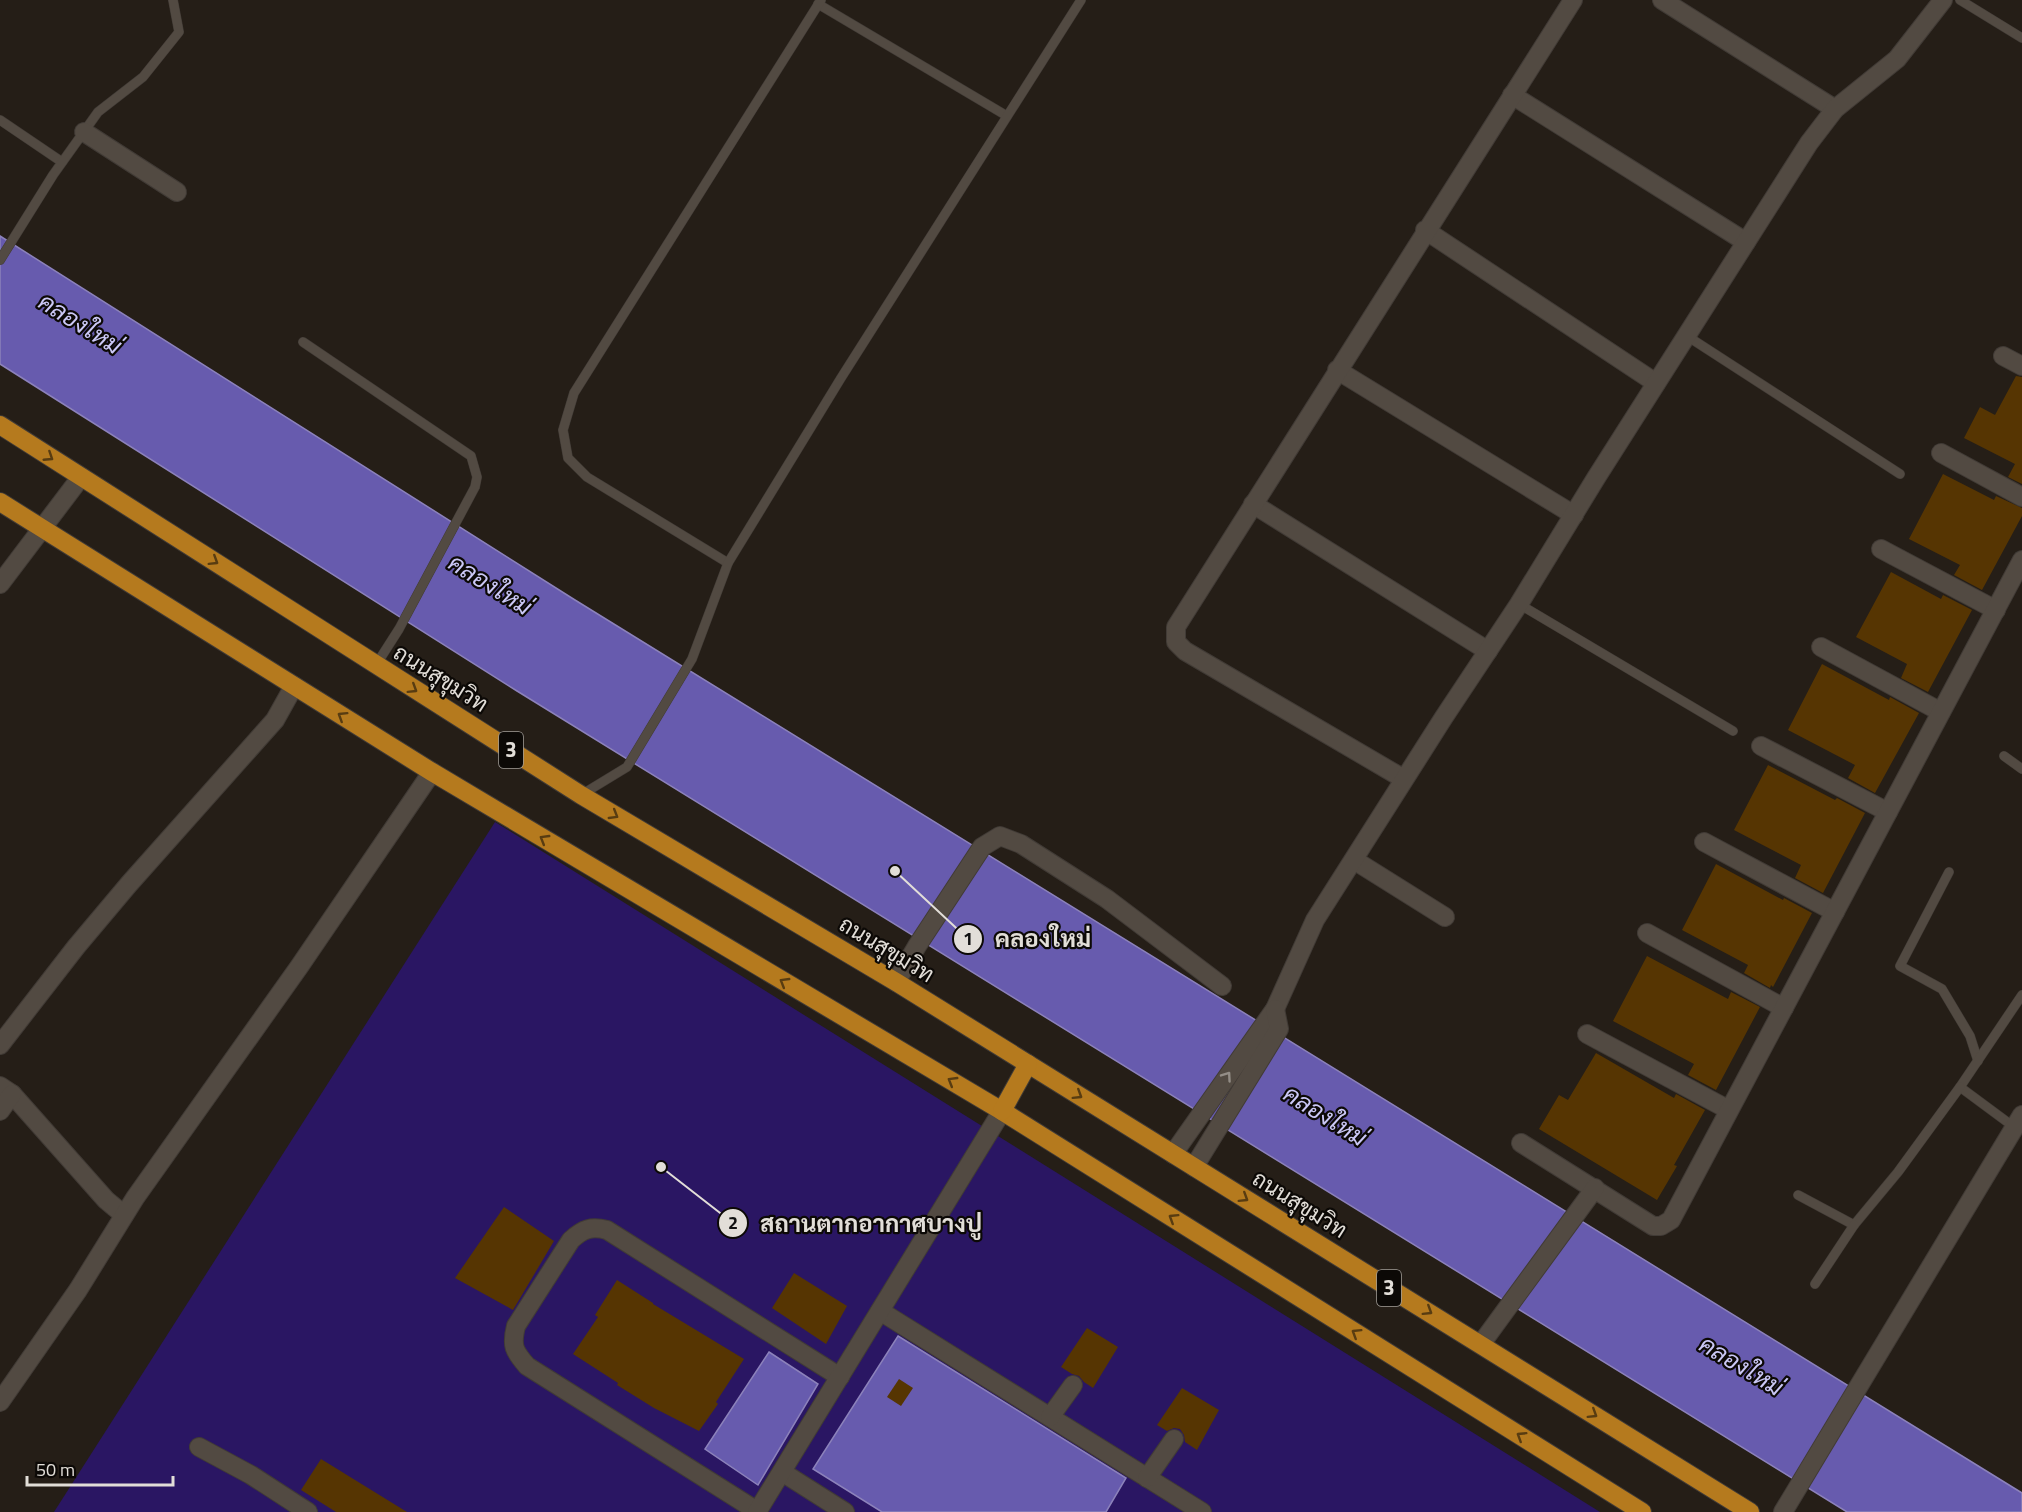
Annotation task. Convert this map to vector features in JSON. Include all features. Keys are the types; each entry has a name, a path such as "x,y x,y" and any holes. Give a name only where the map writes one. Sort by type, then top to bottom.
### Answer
{"highway":[{"name":"ถนนสุขุมวิท","path":"0,425 581,795 896,982 1750,1512"},
{"path":"0,502 432,772 1002,1111 1642,1512"},
{"path":"1002,1111 1028,1064"}],"street":[{"path":"1404,778 1185,651 1176,642 1176,627 1425,230 1573,0"},
{"path":"1662,0 1835,109"},
{"path":"1194,1167 1213,1136 1273,1019 1315,920 1404,778 1519,604 1809,143 1835,109 1897,59 1943,0"},
{"path":"1512,96 1746,242"},
{"path":"84,132 177,192"},
{"path":"1425,230 1656,383"},
{"path":"2003,356 2022,366"},
{"path":"1337,370 1574,514"},
{"path":"1941,453 2022,497"},
{"path":"0,584 81,477"},
{"path":"1253,504 1488,651"},
{"path":"1881,549 1996,610"},
{"path":"1521,1143 1653,1226 1661,1226 1671,1220 2022,560"},
{"path":"1821,647 1941,712"},
{"path":"0,1045 121,893 275,720 294,686"},
{"path":"1761,746 1888,812"},
{"path":"0,1402 78,1290 124,1215 299,967 432,772"},
{"path":"896,982 982,847 1000,836 1021,844 1107,899 1222,986"},
{"path":"1704,842 1835,912"},
{"path":"1354,860 1445,917"},
{"path":"1647,933 1784,1008"},
{"path":"1173,1154 1193,1123 1273,1019"},
{"path":"1587,1034 1729,1110"},
{"path":"6,1090 106,1200 124,1215"},
{"path":"0,1111 6,1090"},
{"path":"840,1377 607,1230 595,1227 582,1230 571,1240 516,1326 513,1339 515,1351 526,1366 757,1512 782,1472 840,1377 880,1311 1002,1111"},
{"path":"1783,1512 2018,1121"},
{"path":"1480,1344 1595,1188"},
{"path":"880,1311 1202,1512"},
{"path":"1050,1417 1073,1385"},
{"path":"1147,1478 1174,1439"},
{"path":"199,1447 251,1475 308,1512"},
{"path":"782,1472 845,1512"}],"lane":[{"path":"0,260 62,162 98,112 143,77 179,32 173,0"},
{"path":"581,795 627,767 692,659 728,563 841,378 1081,0"},
{"path":"1960,0 2022,38"},
{"path":"728,563 587,477 568,458 563,430 574,393 820,2 1007,116"},
{"path":"0,120 62,162"},
{"path":"1687,336 1900,474"},
{"path":"303,342 471,456 477,477 475,488 460,516 399,629 376,665"},
{"path":"1519,604 1733,731"},
{"path":"2004,756 2022,769"},
{"path":"1949,872 1900,966 1942,989 1970,1036 1978,1061"},
{"path":"1815,1284 1854,1225 1898,1172 1960,1087 2022,995"},
{"path":"1960,1087 2018,1121"},
{"path":"1798,1195 1854,1225"}],"shaded area":[{"path":"495,822 1600,1512 54,1512"}],"water":[{"path":"0,236 575,600 2022,1493 2022,1512 1847,1512 517,691 0,364"},
{"path":"898,1336 1126,1478 1106,1512 882,1512 813,1469"},
{"path":"769,1352 818,1384 758,1485 705,1449"}],"building":[{"path":"2016,376 2022,377 2022,484 2008,477 2015,464 1964,438 1980,407 1995,415"},
{"path":"1943,474 1994,500 1996,496 2022,508 2022,516 1982,590 1954,575 1960,565 1909,539"},
{"path":"1891,572 1941,599 1943,595 1972,610 1928,692 1901,678 1907,664 1856,637"},
{"path":"1822,664 1889,700 1890,697 1919,713 1875,793 1848,778 1855,765 1788,730"},
{"path":"1768,765 1865,813 1823,893 1795,878 1801,865 1734,830"},
{"path":"1716,864 1812,913 1773,987 1771,985 1770,988 1744,973 1748,965 1682,930"},
{"path":"1647,956 1728,999 1731,992 1760,1007 1716,1090 1688,1075 1694,1064 1613,1021"},
{"path":"1596,1053 1674,1098 1676,1094 1705,1110 1657,1200 1539,1129 1559,1095 1568,1100"},
{"path":"504,1207 554,1241 513,1310 455,1278"},
{"path":"794,1273 847,1306 826,1344 772,1308"},
{"path":"617,1280 744,1359 716,1402 718,1404 699,1431 654,1408 573,1354 598,1317 595,1315"},
{"path":"1087,1328 1118,1347 1093,1388 1079,1376 1061,1367"},
{"path":"899,1379 913,1388 901,1406 887,1397"},
{"path":"1182,1388 1219,1410 1197,1450 1185,1442 1180,1429 1174,1428 1167,1431 1157,1425"},
{"path":"321,1459 407,1512 336,1512 301,1490"}],"place":[{"name":"คลองใหม่","path":"895,871"},
{"name":"สถานตากอากาศบางปู","path":"661,1167"}]}
